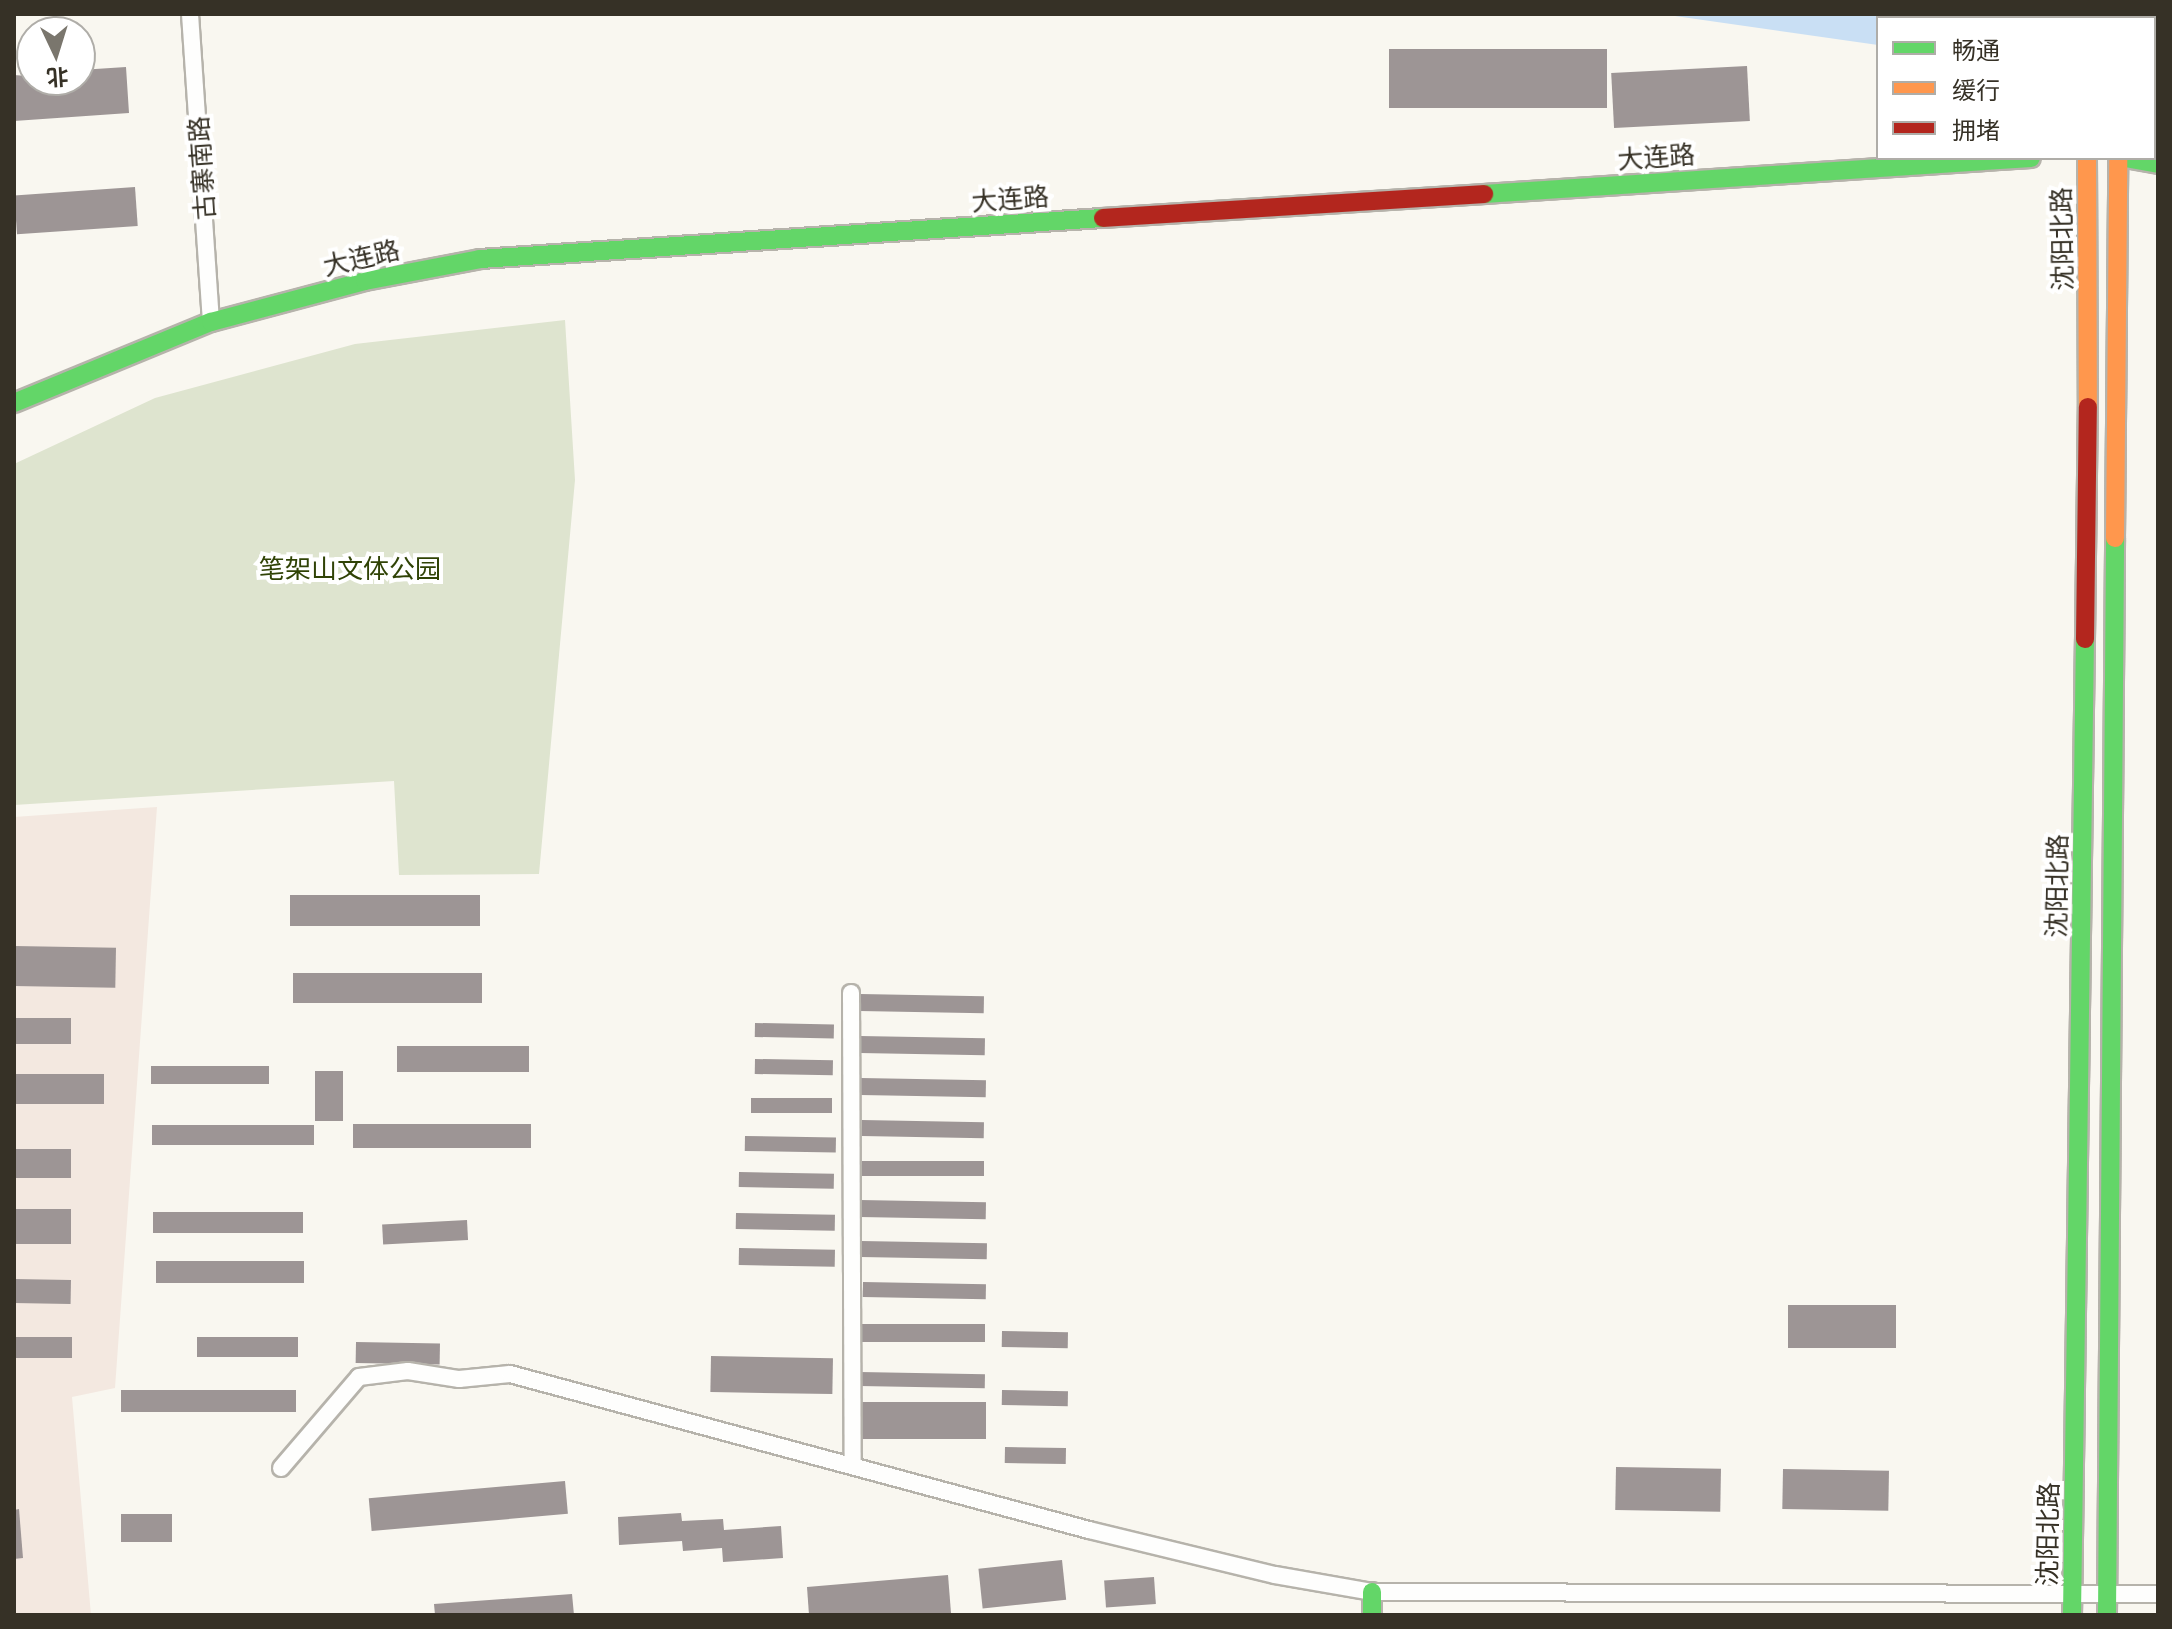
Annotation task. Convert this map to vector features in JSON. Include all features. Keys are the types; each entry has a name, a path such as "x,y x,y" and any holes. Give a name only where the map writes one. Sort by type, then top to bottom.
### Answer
{"main road":[{"name":"大连路","path":"14,403 211,322 365,281 480,259 2000,160"},
{"name":"沈阳北路","path":"2072,1615 2089,370 2087,160"},
{"path":"2107,1615 2118,160"},
{"path":"2136,160 2158,164"},
{"path":"1372,1592 1372,1615"}],"street":[{"name":"古寨南路","path":"190,14 211,322"},
{"path":"851,993 853,1466"},
{"path":"281,1468 359,1377 408,1371 459,1379 510,1374 1275,1575 1372,1592 2158,1594"}],"shaded area":[{"path":"157,807 115,1388 72,1397 91,1615 14,1615 14,817"}],"green space":[{"name":"笔架山文体公园","path":"565,320 575,480 539,874 399,875 394,781 14,805 14,464 155,398 355,344"}],"water":[{"path":"1661,14 1971,16 1876,16 1876,45"}],"building":[{"path":"1389,49 1607,49 1607,108 1389,108"},
{"path":"1747,66 1750,121 1614,128 1611,73"},
{"path":"126,67 129,113 14,121 14,75 16,96 96,96 96,69"},
{"path":"135,187 138,226 17,234 14,195"},
{"path":"290,895 480,895 480,926 290,926"},
{"path":"14,946 116,948 115,988 14,986"},
{"path":"293,973 482,973 482,1003 293,1003"},
{"path":"860,994 984,996 984,1013 860,1011"},
{"path":"14,1018 71,1018 71,1044 14,1044"},
{"path":"755,1023 834,1024 834,1038 755,1037"},
{"path":"860,1036 985,1038 985,1055 860,1053"},
{"path":"397,1046 529,1046 529,1072 397,1072"},
{"path":"755,1059 833,1060 833,1075 755,1074"},
{"path":"151,1066 269,1066 269,1084 151,1084"},
{"path":"315,1071 343,1071 343,1121 315,1121"},
{"path":"14,1074 104,1074 104,1104 14,1104"},
{"path":"861,1078 986,1080 986,1097 861,1095"},
{"path":"751,1098 832,1098 832,1113 751,1113"},
{"path":"862,1120 984,1122 984,1138 862,1136"},
{"path":"353,1124 531,1124 531,1148 353,1148"},
{"path":"152,1125 314,1125 314,1145 152,1145"},
{"path":"745,1136 836,1138 836,1153 745,1151"},
{"path":"14,1149 71,1149 71,1178 14,1178"},
{"path":"862,1161 984,1161 984,1176 862,1176"},
{"path":"739,1172 834,1174 834,1189 739,1187"},
{"path":"860,1200 986,1202 986,1219 860,1217"},
{"path":"14,1209 71,1209 71,1244 14,1244"},
{"path":"153,1212 303,1212 303,1233 153,1233"},
{"path":"736,1213 835,1215 835,1231 736,1229"},
{"path":"467,1220 468,1240 383,1244 382,1224"},
{"path":"861,1241 987,1243 987,1259 861,1257"},
{"path":"739,1248 835,1250 835,1267 739,1265"},
{"path":"156,1261 304,1261 304,1283 156,1283"},
{"path":"14,1279 71,1280 71,1304 14,1303"},
{"path":"863,1282 986,1284 986,1299 863,1297"},
{"path":"1788,1305 1896,1305 1896,1348 1788,1348"},
{"path":"862,1324 985,1324 985,1342 862,1342"},
{"path":"1002,1331 1068,1332 1068,1348 1002,1347"},
{"path":"14,1337 72,1337 72,1358 14,1358"},
{"path":"197,1337 298,1337 298,1357 197,1357"},
{"path":"356,1342 440,1343 440,1364 356,1363"},
{"path":"711,1356 833,1358 832,1394 710,1392"},
{"path":"860,1372 985,1374 985,1388 860,1386"},
{"path":"121,1390 296,1390 296,1412 121,1412"},
{"path":"1002,1390 1068,1391 1068,1406 1002,1405"},
{"path":"862,1402 986,1402 986,1439 862,1439"},
{"path":"1005,1447 1066,1448 1066,1464 1005,1463"},
{"path":"1616,1467 1721,1469 1720,1512 1615,1510"},
{"path":"1783,1469 1889,1471 1888,1511 1782,1509"},
{"path":"565,1481 568,1514 372,1531 369,1498"},
{"path":"19,1509 23,1558 14,1559 14,1510"},
{"path":"681,1513 682,1521 723,1519 724,1530 781,1526 783,1558 723,1562 722,1548 683,1551 682,1541 619,1545 618,1517"},
{"path":"121,1514 172,1514 172,1542 121,1542"},
{"path":"1062,1560 1066,1600 983,1609 978,1569"},
{"path":"948,1575 951,1613 809,1615 807,1587"},
{"path":"1154,1577 1156,1604 1106,1607 1104,1580"},
{"path":"572,1594 574,1615 435,1615 434,1604"}],"traffic: fast":[{"path":"1484,194 2001,160"},
{"path":"2136,160 2158,164"},
{"path":"14,403 211,322 365,281 480,259 1103,218"},
{"path":"2107,1615 2115,538"},
{"path":"2072,1615 2085,639"},
{"path":"1372,1592 1372,1615"}],"traffic: slow":[{"path":"2087,160 2088,407"},
{"path":"2115,538 2118,160"}],"traffic: jam":[{"path":"1103,218 1484,194"},
{"path":"2085,639 2088,407"}]}
